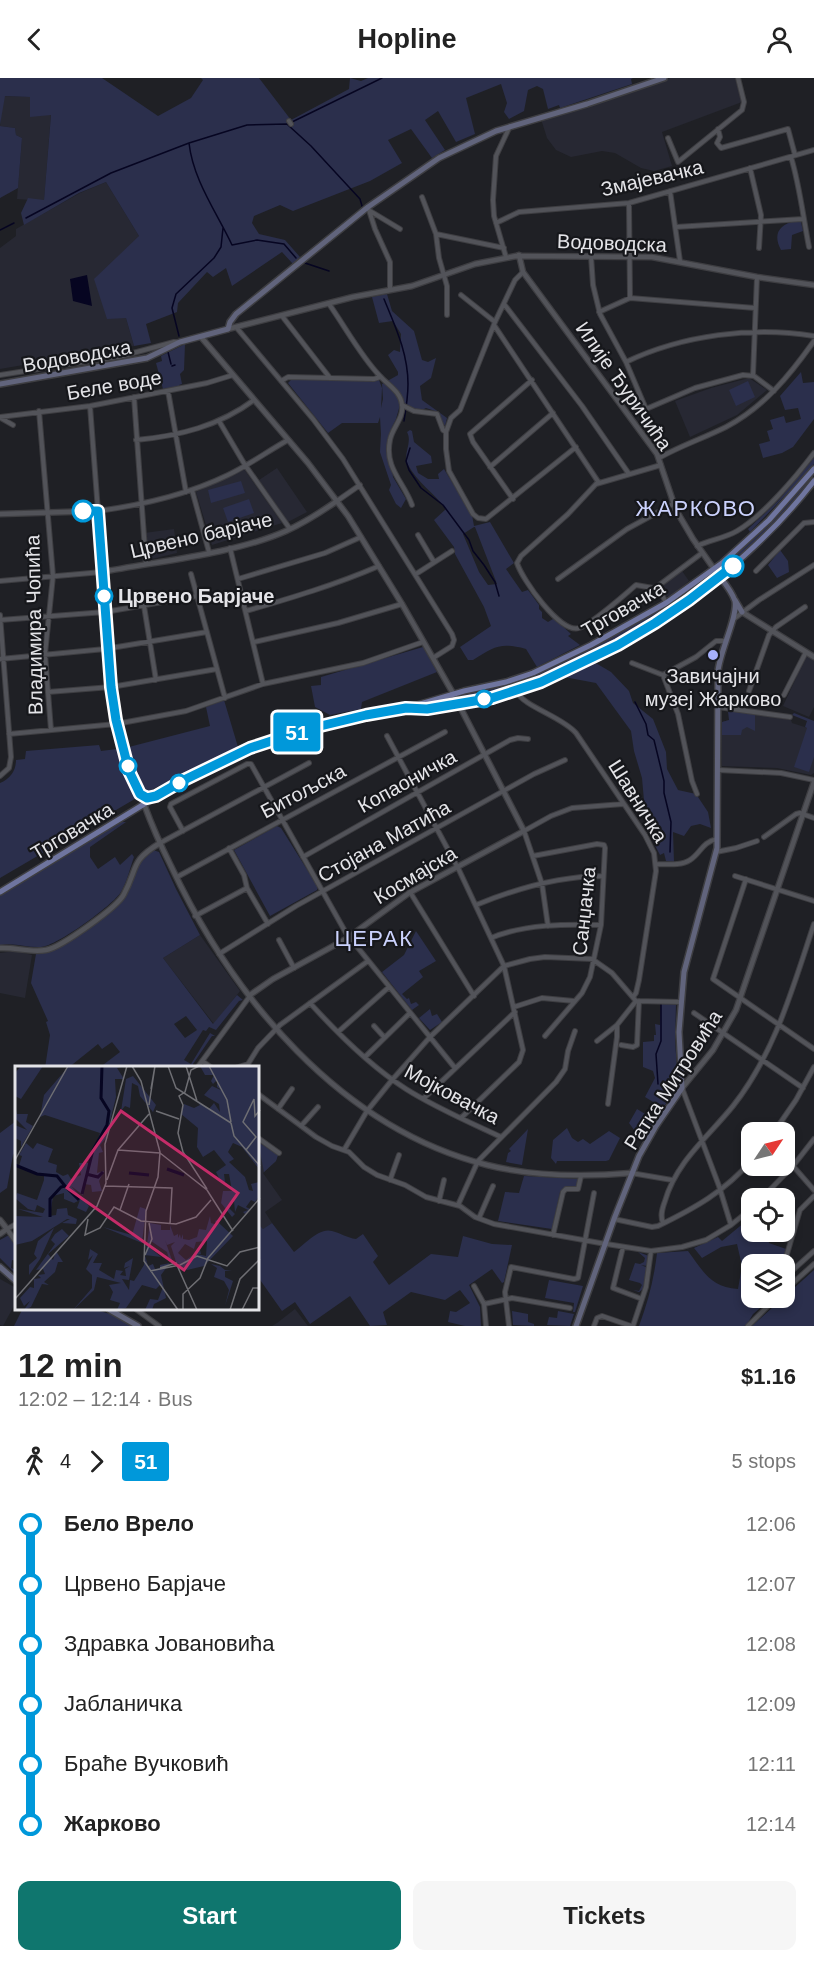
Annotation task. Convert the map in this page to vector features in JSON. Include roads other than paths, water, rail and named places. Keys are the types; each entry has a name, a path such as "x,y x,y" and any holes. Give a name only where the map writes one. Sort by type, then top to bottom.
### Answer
{"main road":[{"path":"228,329 236,314 431,163 478,138 510,126 587,104 664,78"},
{"name":"Водоводска","path":"0,384 101,368 158,354 180,342 228,329"},
{"name":"Трговачка","path":"0,892 156,796 218,763 267,742 329,723 406,708 506,682 547,667 591,645 666,603 714,569 769,520 814,469"},
{"name":"Трговачка","path":"406,708 427,709 516,691 553,677 597,655 672,613 720,577 766,536 814,482"},
{"path":"714,569 742,612"},
{"path":"682,1088 679,1049 681,1002 688,954 716,852 719,666 737,603"},
{"path":"137,790 144,797 156,796"},
{"name":"Ратка Митровића","path":"576,1326 631,1173 656,1125 682,1088"},
{"path":"0,1267 15,1280"},
{"path":"112,1311 138,1326"}],"street":[{"path":"668,138 678,162 743,108 738,78"},
{"path":"506,257 496,223 493,200 496,156 510,126"},
{"path":"718,129 720,137 718,144 721,148 788,129 809,247"},
{"name":"Змајевачка","path":"496,223 519,212 628,203 814,150"},
{"path":"750,168 762,222 759,248"},
{"path":"670,191 680,261"},
{"path":"422,197 436,234 439,258 445,276 447,315"},
{"path":"628,203 630,298"},
{"path":"369,209 400,229"},
{"path":"369,209 390,262 390,290"},
{"path":"676,227 803,219"},
{"path":"436,234 504,248"},
{"path":"527,255 494,324 460,410 451,418 446,432 447,459 453,479 474,515 480,519 486,519 576,447"},
{"name":"Водоводска","path":"228,329 329,303 420,284 474,264 527,255 628,255 680,261 757,277 814,285"},
{"name":"Илије Ђуричића","path":"518,256 522,269 659,458 673,504 697,546 714,569"},
{"path":"591,256 593,285 599,312 626,362 646,410 696,388 730,378 753,375 774,391"},
{"path":"753,375 757,277"},
{"path":"461,296 494,324 599,483"},
{"path":"599,312 630,298 755,308"},
{"path":"329,303 380,377 394,389 404,407 390,440 390,456 392,468 412,505"},
{"path":"504,304 582,406 629,474"},
{"path":"282,316 330,378"},
{"path":"237,327 328,438 416,574 453,639 452,646 433,658"},
{"path":"626,362 658,349 728,335 754,333 814,339"},
{"path":"201,337 338,501 402,604 454,695 524,831 542,884 548,926"},
{"path":"659,458 738,420 774,391 814,339"},
{"name":"Водоводска","path":"0,375 122,356 180,342"},
{"name":"Водоводска","path":"155,347 158,354"},
{"name":"Беле воде","path":"0,417 90,406 168,391 232,375"},
{"path":"281,381 288,377 374,379 380,377"},
{"path":"513,499 471,438 471,432 531,380"},
{"path":"168,391 186,492"},
{"path":"134,397 146,564"},
{"path":"136,440 175,435 219,421 254,400"},
{"path":"90,406 111,687 116,724 124,755 160,843 195,916 219,954 277,1028 324,1076 367,1111 424,1143 477,1162 524,1172 581,1176 631,1173 672,1180"},
{"path":"404,407 437,414 446,432"},
{"name":"Владимира Чопића","path":"39,411 53,576 45,654 51,731"},
{"path":"490,467 553,413"},
{"path":"0,417 14,425"},
{"path":"219,421 245,465 290,529"},
{"path":"0,514 98,511 141,504 192,490 245,465 288,440"},
{"path":"697,546 729,535 744,526 793,479 814,453"},
{"path":"662,465 599,483 518,561 523,576 542,602 568,627 578,628 590,623 636,585 652,588 658,586 702,553"},
{"name":"Црвено барјаче","path":"0,581 102,572 230,548 290,529 338,501 360,485"},
{"path":"192,490 208,552"},
{"path":"558,579 627,530 673,504"},
{"path":"756,571 802,525 814,522"},
{"path":"418,535 434,562"},
{"path":"238,579 325,553 361,537"},
{"path":"230,548 254,642 262,684"},
{"path":"416,574 452,551"},
{"path":"734,618 814,565"},
{"path":"246,611 313,592 379,566"},
{"path":"191,574 225,698"},
{"path":"658,586 666,603"},
{"path":"0,620 105,612 196,596"},
{"path":"737,603 744,606 752,604"},
{"path":"254,642 338,623 402,604"},
{"path":"144,606 156,680"},
{"path":"749,691 772,631 805,607"},
{"path":"742,612 814,657"},
{"path":"0,615 11,757 9,768 0,776"},
{"path":"2,658 108,649 207,632"},
{"path":"663,675 696,657 716,641 725,641"},
{"path":"9,734 116,724 186,711 262,684 356,665 423,642"},
{"path":"784,695 806,652"},
{"path":"632,663 663,675 678,714 697,794"},
{"path":"48,692 111,687 217,669"},
{"name":"Шавничка","path":"516,691 521,698 556,717 573,730 650,843 656,864 636,993 637,1045 628,1047 621,1045"},
{"path":"718,707 790,717"},
{"name":"Битољска","path":"176,877 445,732"},
{"path":"387,736 476,905 504,966 515,1009 523,1050 519,1062 462,1118"},
{"name":"Копаоничка","path":"303,857 513,739 528,739"},
{"name":"Стојана Матића","path":"219,954 323,892 545,768 566,760"},
{"path":"0,948 42,951 60,945 120,901 137,860 146,852 309,763"},
{"path":"183,831 170,807 172,803 251,764 349,937 455,1068"},
{"path":"718,770 781,773 814,781"},
{"name":"Ратка Митровића","path":"682,1088 710,1055 724,1034 741,998 814,781"},
{"name":"Космајска","path":"198,1066 250,995 273,979 349,937 410,892 551,816 574,807 624,804"},
{"path":"764,837 796,814 814,818"},
{"path":"656,864 674,864 690,860 704,845 717,839"},
{"path":"716,852 757,841"},
{"name":"Санџачка","path":"533,856 601,844 605,848 601,925 589,980 545,1036"},
{"path":"229,848 244,875 247,888 268,924"},
{"path":"476,905 542,884 603,876"},
{"path":"735,876 814,901"},
{"path":"746,879 714,976 715,981 814,1049"},
{"path":"195,916 247,888"},
{"path":"410,892 474,996"},
{"path":"663,1223 661,1216 672,1180 686,1159 734,1104 780,1025 814,924"},
{"path":"491,938 548,926 601,925"},
{"path":"279,940 294,968"},
{"path":"344,1150 367,1111 392,1080 430,1037 504,966 546,957 593,960 612,973 636,1000 681,1002"},
{"path":"248,1066 255,1053 277,1028 368,961"},
{"path":"338,1032 389,987"},
{"path":"423,1099 515,1009 542,998 574,1001"},
{"name":"Шавничка","path":"597,1041 617,1025 636,1000"},
{"name":"Мојковачка","path":"310,1003 365,1058 392,1080 423,1099 501,1137"},
{"path":"365,1058 410,1013"},
{"path":"694,1013 803,1088"},
{"path":"608,1104 617,1025"},
{"path":"374,1026 384,1037"},
{"path":"458,1205 477,1162 566,1069 568,1051 576,1031"},
{"path":"202,1061 209,1066"},
{"path":"781,1122 814,1067"},
{"path":"682,1088 731,1225"},
{"path":"278,1109 292,1089"},
{"path":"260,1096 327,1144 344,1150 370,1171 439,1201 458,1205 479,1218 553,1235 651,1251 697,1243 715,1236 741,1217"},
{"path":"301,1126 318,1107"},
{"path":"260,1139 279,1153"},
{"path":"795,1163 814,1139"},
{"path":"390,1180 399,1155"},
{"path":"795,1168 814,1190"},
{"path":"614,1219 651,1227 663,1223 701,1204 720,1191 741,1171"},
{"path":"553,1235 563,1192 568,1189 578,1189 581,1176"},
{"path":"772,1188 783,1176"},
{"path":"439,1201 444,1180"},
{"path":"479,1218 493,1186"},
{"path":"508,1326 506,1289 512,1267 577,1279 594,1192"},
{"path":"814,1197 800,1210 787,1254 787,1263 795,1268 814,1251"},
{"path":"0,1220 15,1241"},
{"path":"0,1234 15,1224"},
{"path":"624,1247 613,1288 642,1299"},
{"path":"594,1326 599,1316 632,1326 648,1278 651,1251"},
{"path":"795,1281 814,1263 809,1256"},
{"path":"474,1286 484,1304 486,1326"},
{"path":"484,1304 506,1298 570,1308"},
{"path":"748,1326 767,1308"},
{"path":"138,1311 159,1326"}],"waterway":[{"path":"292,122 382,78"},
{"path":"26,218 111,173 189,143 247,125 288,124"},
{"path":"288,125 311,146 360,199 362,206"},
{"path":"189,143 200,183 232,245 257,240 284,244 296,258"},
{"path":"0,230 14,223"},
{"path":"179,336 172,308 176,294 214,258 221,247 223,228"},
{"path":"302,262 329,271"},
{"path":"384,299 406,361 408,389 404,421"},
{"path":"168,352 171,364"},
{"path":"410,448 406,461 409,470 421,488 443,505 469,540 473,551 495,582 499,596"},
{"path":"635,702 646,724 648,735 654,740 664,781 664,793 671,822 670,852"},
{"path":"658,1084 656,1054 661,1041 661,1002"}],"place":[{"name":"Црвено Барјаче","path":"104,596"},
{"name":"Завичајни музеј Жарково","path":"713,655"}],"district":[{"name":"ЖАРКОВО","path":"696,508"},
{"name":"ЦЕРАК","path":"374,938"}]}
